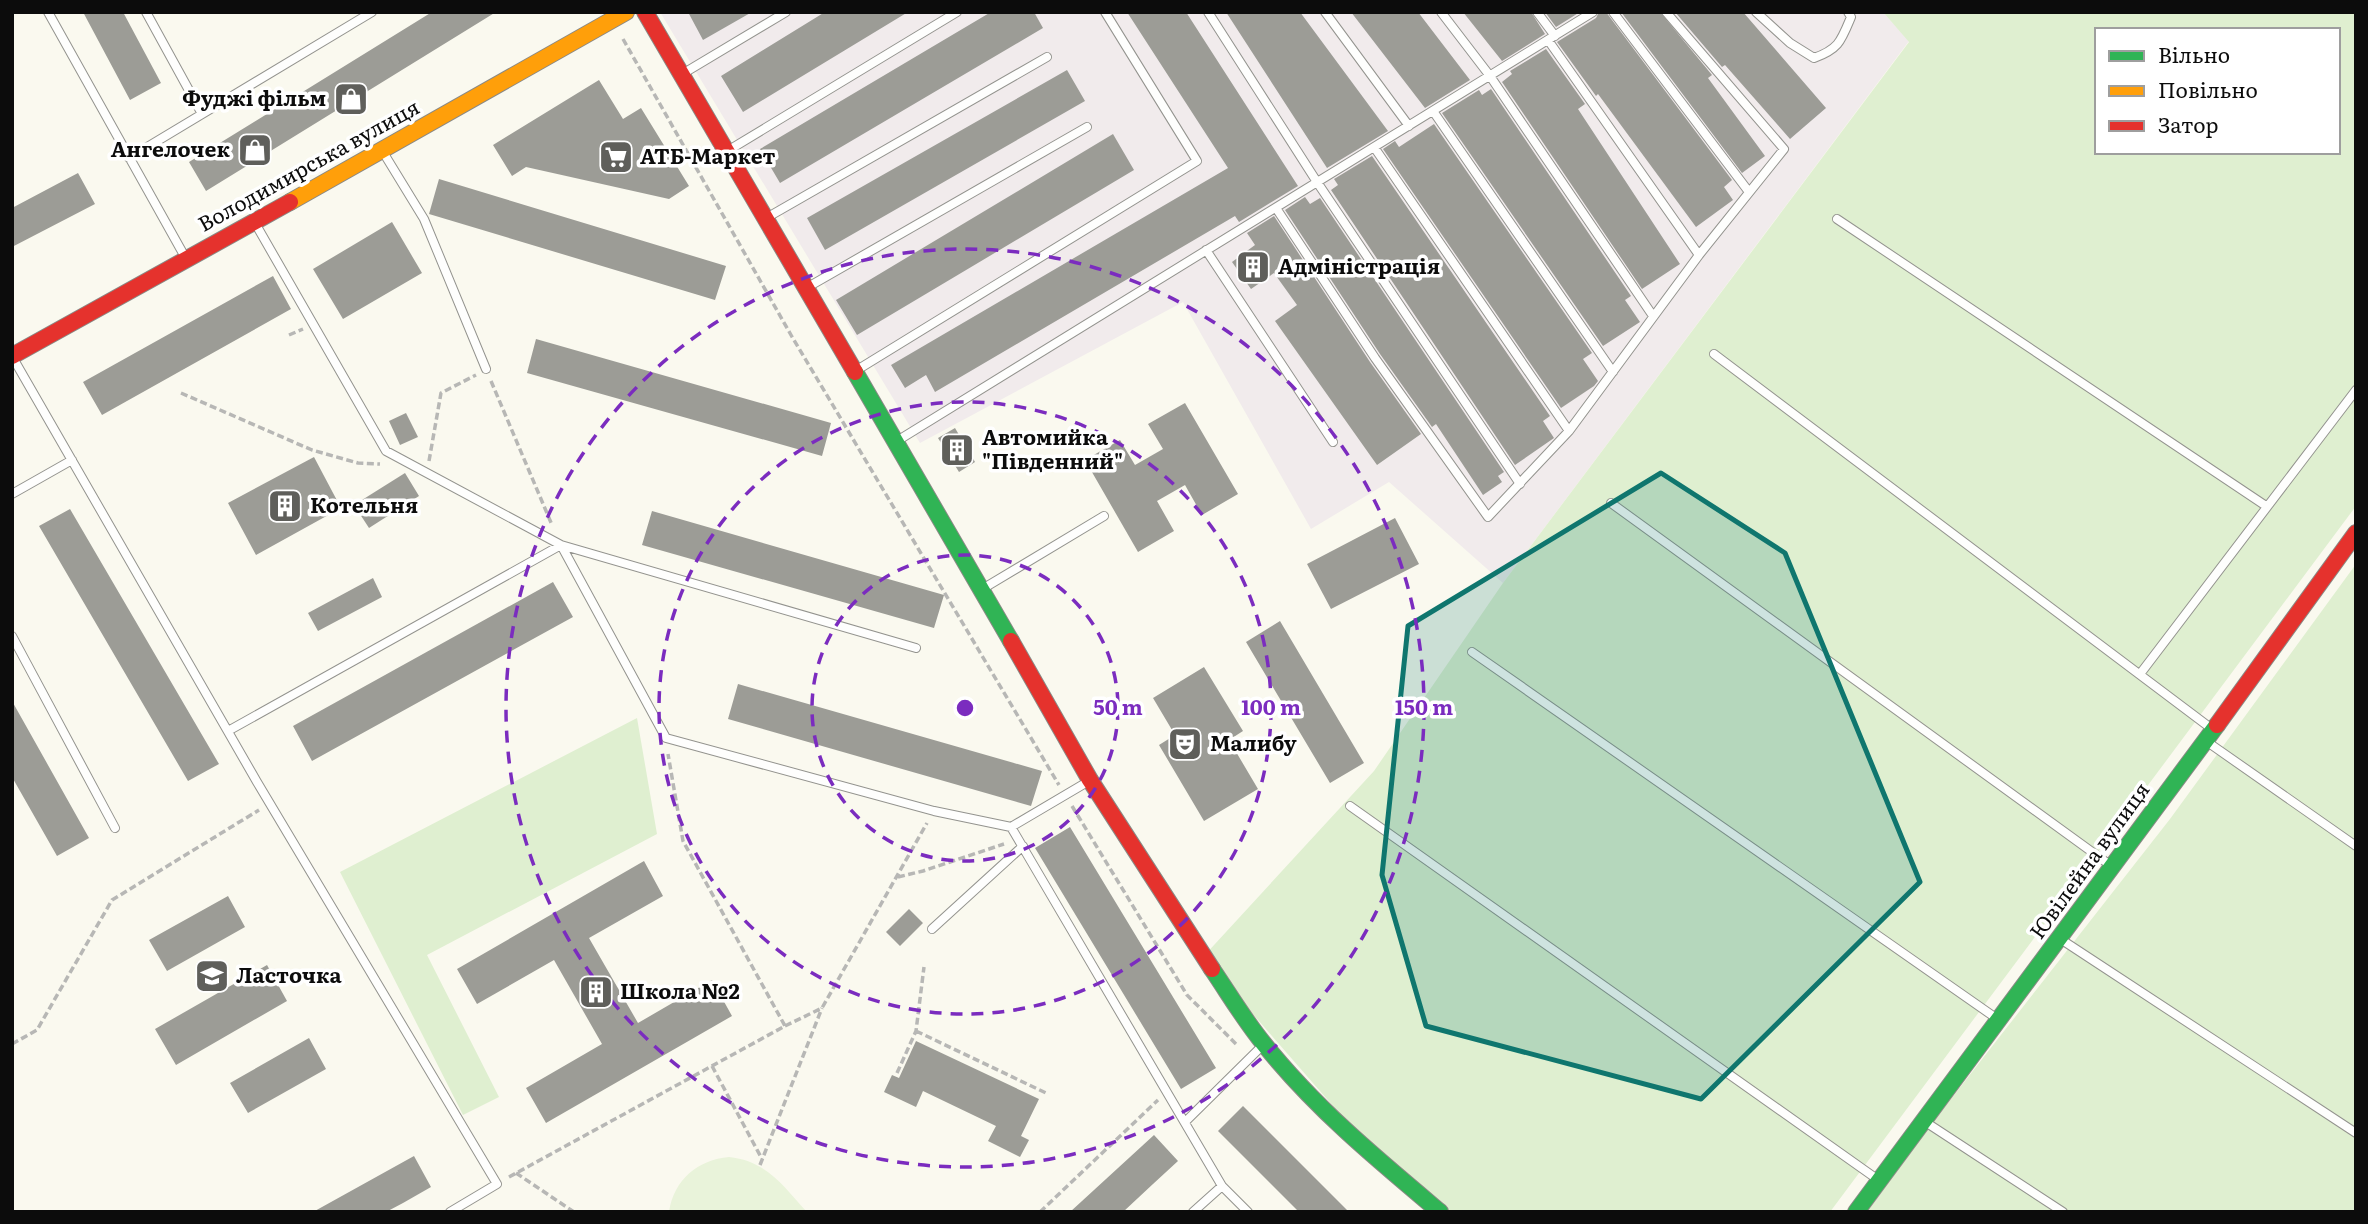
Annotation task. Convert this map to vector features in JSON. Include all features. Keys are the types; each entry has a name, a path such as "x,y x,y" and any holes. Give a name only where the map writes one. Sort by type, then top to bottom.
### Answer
{"street":[{"name":"Володимирська вулиця","path":"12,356 626,12"},
{"path":"645,12 1090,780 1203,957 1264,1044 1323,1110 1440,1212"},
{"name":"Ювілейна вулиця","path":"1856,1212 2060,939 2356,533"}],"lane":[{"path":"48,12 186,259"},
{"path":"146,12 202,114"},
{"path":"129,158 372,12"},
{"path":"681,74 786,12"},
{"path":"726,152 957,12"},
{"path":"855,372 1197,161 1105,12"},
{"path":"1208,12 1317,182 1520,484"},
{"path":"1325,12 1409,126"},
{"path":"1441,12 1490,76 1653,316"},
{"path":"1537,12 1551,38 1699,255"},
{"path":"894,442 1593,12"},
{"path":"1613,12 1749,192"},
{"path":"1276,208 1375,358 1488,517 1569,431 1699,255 1784,149 1666,12"},
{"path":"1756,12 1790,43 1814,58 1833,51 1851,17 1848,12"},
{"path":"765,219 1047,57"},
{"path":"1433,111 1613,372"},
{"path":"806,288 1087,127"},
{"path":"1374,147 1569,431"},
{"path":"381,150 424,219 486,369"},
{"path":"1837,219 2266,506"},
{"path":"254,220 386,451 561,545 916,648"},
{"path":"1206,250 1333,442"},
{"path":"1714,354 2140,674 2208,734 2356,846"},
{"path":"12,356 270,804 497,1184 450,1212"},
{"path":"2140,674 2356,390"},
{"path":"12,494 72,460"},
{"path":"1611,503 2113,867"},
{"path":"982,590 1104,516"},
{"path":"228,731 561,545"},
{"path":"561,545 666,738 934,811 1011,827 1090,780"},
{"path":"12,636 115,828"},
{"path":"1472,652 1998,1020"},
{"path":"1350,806 1879,1181"},
{"path":"1011,827 1222,1186 1248,1212"},
{"path":"932,929 1021,843"},
{"path":"2060,939 2356,1133"},
{"path":"1185,1122 1264,1044"},
{"path":"1924,1121 2063,1212"},
{"path":"1193,1212 1222,1186"}],"path":[{"path":"427,473 441,393 486,369 561,545"},
{"path":"181,393 312,450 358,463 413,465"},
{"path":"666,738 684,841 785,1026"},
{"path":"12,1044 37,1030 111,900 270,804"},
{"path":"760,1165 822,1008 934,811"},
{"path":"896,878 1021,843"},
{"path":"897,1073 916,1031 924,967"},
{"path":"497,1184 822,1008"},
{"path":"916,1031 1046,1093"},
{"path":"712,1066 762,1159"},
{"path":"1040,1212 1167,1091"},
{"path":"516,1174 574,1212"}],"highlighted area":[{"path":"1661,473 1785,553 1920,882 1701,1099 1426,1026 1382,875 1408,626"}],"shaded area":[{"path":"660,12 1883,12 1909,41 1503,583 1389,482 1311,529 1183,302 920,443"}],"green space":[{"path":"1883,12 2356,12 2356,506 1830,1212 1440,1212 1388,1169 1203,957 1374,771 1503,583 1909,42"},
{"path":"2356,564 2356,1212 1867,1212 1929,1127 2170,819"},
{"path":"637,718 657,834 427,955 499,1097 463,1115 340,872"},
{"path":"729,1157 742,1159 764,1169 782,1184 807,1212 669,1212 676,1190 689,1173 707,1162"}],"building":[{"path":"83,12 123,12 161,83 130,100"},
{"path":"432,12 496,12 206,191 189,162"},
{"path":"688,12 752,12 703,40"},
{"path":"825,12 908,12 743,112 721,76"},
{"path":"991,12 1034,12 1043,28 780,183 760,149"},
{"path":"1127,12 1186,12 1298,186 1239,222 1235,216 935,392 926,375 905,388 891,365 1228,168"},
{"path":"1226,12 1300,12 1388,131 1327,168"},
{"path":"1351,12 1418,12 1470,80 1425,108"},
{"path":"1463,12 1531,12 1545,34 1502,61"},
{"path":"1545,12 1580,12 1556,27"},
{"path":"1599,12 1606,12 1732,180 1724,187 1733,200 1696,227 1557,42 1596,18"},
{"path":"1621,12 1660,12 1712,75 1708,78 1765,156 1742,173"},
{"path":"1675,12 1743,12 1826,108 1790,139"},
{"path":"1546,49 1585,104 1578,109 1680,264 1642,289 1502,82 1512,74 1510,71"},
{"path":"1067,70 1085,101 825,250 807,218"},
{"path":"599,80 623,119 641,108 689,186 669,199 526,167 512,176 493,145"},
{"path":"1491,89 1631,296 1625,300 1640,322 1603,346 1442,113 1479,90 1482,95"},
{"path":"1434,124 1592,353 1583,359 1598,381 1561,408 1383,149 1395,141 1399,147"},
{"path":"1113,134 1134,170 857,335 836,300"},
{"path":"1372,156 1550,416 1543,421 1554,438 1515,465 1331,190 1338,185 1334,179"},
{"path":"78,173 95,204 12,247 12,208"},
{"path":"439,179 726,266 715,300 429,214"},
{"path":"1305,197 1310,204 1320,198 1504,472 1498,476 1502,482 1483,495 1436,424 1432,427 1380,354 1285,210"},
{"path":"1274,216 1421,434 1377,465 1275,321 1297,305 1274,273 1251,289 1232,262 1255,245 1247,233"},
{"path":"392,222 422,273 343,319 313,269"},
{"path":"273,276 291,309 102,415 83,382"},
{"path":"536,339 831,423 822,456 527,373"},
{"path":"1185,403 1238,494 1202,515 1185,485 1157,501 1174,531 1138,552 1085,460 1120,440 1135,465 1163,449 1148,424"},
{"path":"406,413 418,437 400,445 389,421"},
{"name":"Автомийка \"Південний\"","path":"955,428 975,462 959,472 938,438"},
{"name":"Котельня","path":"314,457 341,508 256,555 228,503"},
{"path":"405,473 419,496 369,528 354,505"},
{"path":"70,509 219,764 188,781 39,526"},
{"path":"652,511 944,595 934,628 642,545"},
{"path":"1395,518 1419,564 1331,609 1307,564"},
{"path":"373,578 382,597 318,631 308,613"},
{"path":"553,582 573,617 312,761 293,726"},
{"path":"1280,621 1364,763 1330,783 1246,642"},
{"path":"1204,667 1243,731 1229,740 1258,789 1204,821 1159,745 1175,735 1153,698"},
{"path":"738,684 1042,771 1031,806 728,719"},
{"path":"12,701 89,838 57,856 12,777"},
{"path":"1070,827 1216,1068 1181,1089 1035,848"},
{"name":"Школа №2","path":"644,861 663,896 589,938 638,1023 712,980 732,1016 546,1123 526,1088 602,1044 554,960 477,1004 457,969"},
{"path":"228,896 245,927 167,971 149,940"},
{"path":"909,909 923,923 900,946 886,932"},
{"path":"267,965 287,1001 176,1065 155,1029"},
{"path":"309,1038 326,1069 248,1113 230,1083"},
{"path":"916,1041 1039,1099 1021,1136 1029,1140 1020,1157 988,1141 996,1126 923,1091 916,1107 884,1092 892,1075 899,1078"},
{"path":"1243,1106 1349,1212 1299,1212 1218,1131"},
{"path":"1154,1135 1178,1161 1123,1212 1070,1212"},
{"path":"414,1156 431,1187 403,1203 386,1212 313,1212"}],"traffic: fast":[{"path":"855,372 1011,641"},
{"path":"1856,1212 2217,725"},
{"path":"1212,969 1257,1035 1304,1090 1371,1153 1440,1212"}],"traffic: slow":[{"path":"290,202 626,12"}],"traffic: jam":[{"path":"645,12 855,372"},
{"path":"12,356 290,202"},
{"path":"2217,725 2356,533"},
{"path":"1011,641 1090,780 1212,969"}],"place":[{"name":"Фуджі фільм","path":"351,99"},
{"name":"Ангелочек","path":"255,150"},
{"name":"АТБ-Маркет","path":"616,157"},
{"name":"Адміністрація","path":"1253,267"},
{"name":"Автомийка \"Південний\"","path":"957,450"},
{"name":"Котельня","path":"285,506"},
{"name":"Малибу","path":"1185,744"},
{"name":"Ласточка","path":"212,976"},
{"name":"Школа №2","path":"596,992"}]}
